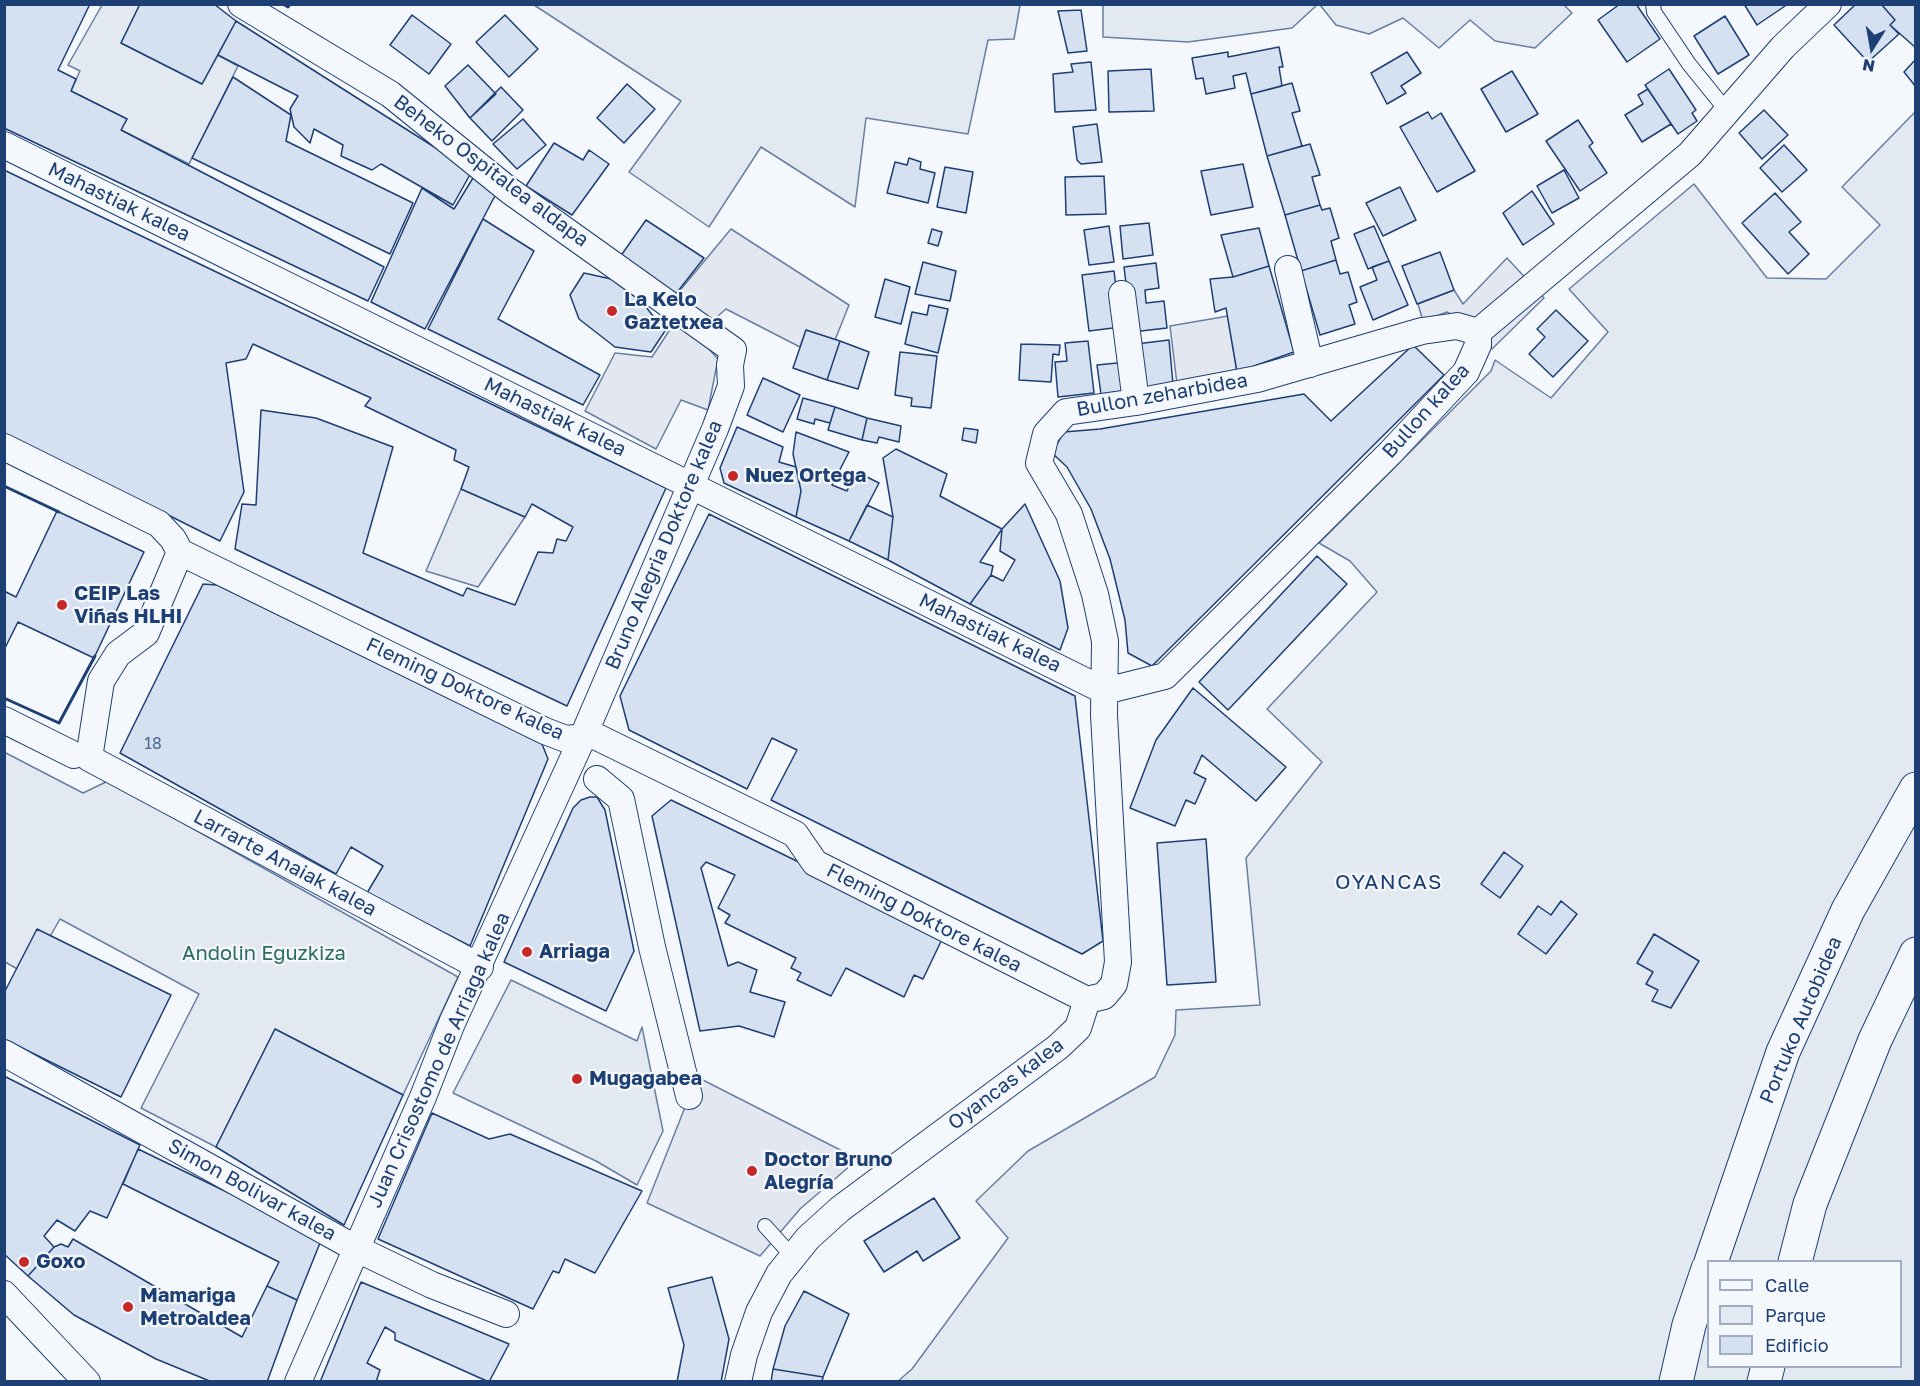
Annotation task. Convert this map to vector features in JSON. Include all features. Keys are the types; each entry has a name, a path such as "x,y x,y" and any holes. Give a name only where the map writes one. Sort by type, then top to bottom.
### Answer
{"highway":[{"name":"Portuko Autobidea","path":"1712,1260 1783,1052 1848,910 1916,789"},
{"path":"1796,1260 1810,1204 1875,1040 1916,954"},
{"path":"1676,1382 1689,1325 1707,1272"}],"street":[{"name":"Beheko Ospitalea aldapa","path":"241,4 390,94 510,191 734,350"},
{"path":"1478,332 1690,154 1783,47 1828,4"},
{"name":"Mahastiak kalea","path":"4,145 1105,691"},
{"path":"1288,269 1310,363"},
{"path":"1122,294 1136,402"},
{"name":"Bullon zeharbidea","path":"1105,691 1105,641 1095,594 1069,514 1039,463 1046,434 1066,412 1136,402 1257,379 1422,331 1457,326 1478,332"},
{"name":"Bullon kalea","path":"1105,691 1165,676 1390,453 1466,372 1478,345 1478,332"},
{"name":"Bruno Alegria Doktore kalea","path":"582,739 731,386 730,365 734,350"},
{"name":"Fleming Doktore kalea","path":"4,447 159,524 173,539 180,552 545,731 566,739 594,736 612,743 795,834 814,863 1087,1000"},
{"path":"82,756 101,681 118,654 146,633 180,552"},
{"path":"1087,1000 1104,996 1114,984 1118,962 1104,716 1105,691"},
{"name":"Larrarte Anaiak kalea","path":"4,720 82,756 480,967"},
{"name":"Juan Crisostomo de Arriaga kalea","path":"298,1382 423,1097 452,1023 480,967 582,739"},
{"path":"597,779 621,799 651,946 689,1096"},
{"name":"Oyancas kalea","path":"738,1382 744,1355 759,1312 779,1274 808,1238 840,1209 1058,1047 1078,1028 1087,1000"},
{"name":"Simon Bolivar kalea","path":"4,1053 355,1248 432,1285 506,1314"},
{"path":"4,1294 87,1382"}],"lane":[{"path":"1653,4 1654,12 1683,55 1727,111"},
{"path":"765,1226 793,1257"}],"green space":[{"path":"140,4 121,43 202,84 218,55 238,66 189,164 121,130 127,119 71,91 80,71 68,65 102,5"},
{"path":"1103,4 1317,5 1292,28 1188,42 1103,37"},
{"path":"534,5 1020,5 1014,39 988,40 968,134 866,118 855,207 761,147 709,227 629,172 681,101"},
{"path":"1320,5 1564,5 1572,13 1535,48 1495,41 1470,20 1439,48 1403,18 1369,34 1336,25"},
{"path":"1915,112 1915,1381 897,1382 912,1369 1008,1238 976,1201 1028,1151 1155,1077 1175,1035 1176,1010 1260,1005 1246,858 1322,762 1267,709 1377,592 1350,561 1319,543 1491,371 1495,360 1551,398 1608,332 1569,289 1694,184 1767,278 1826,279 1880,225 1842,187"},
{"path":"461,489 525,517 478,587 426,571"},
{"name":"Andolin Eguzkiza","path":"4,752 83,793 108,781 458,977 403,1095 275,1029 216,1147 141,1108 199,994 60,919 28,975 5,962"},
{"path":"511,980 637,1041 642,1027 663,1131 637,1185 596,1161 453,1093"}],"shaded area":[{"path":"731,229 849,305 835,340 806,330 800,347 726,309 696,335 718,359 708,410 681,400 656,449 585,411 615,353 652,357 669,331 662,312"},
{"path":"1507,258 1544,298 1492,349 1478,332 1447,312 1423,321 1418,304 1454,290 1463,304"},
{"path":"1228,316 1237,372 1177,384 1170,326"},
{"name":"Doctor Bruno Alegría","path":"697,1077 858,1159 800,1209 760,1256 647,1203"}],"building":[{"path":"4,4 90,4 58,70 76,79 71,91 127,119 121,130 384,267 368,301 4,128"},
{"path":"140,4 214,4 236,21 202,84 121,43"},
{"path":"1620,4 1636,4 1660,39 1627,62 1598,20"},
{"path":"1744,4 1788,4 1757,25"},
{"path":"1856,4 1881,4 1895,20 1890,25 1899,34 1868,62 1834,25"},
{"path":"1881,4 1916,4 1916,48 1890,25 1895,20"},
{"path":"1081,10 1087,51 1068,53 1058,11"},
{"path":"412,15 451,44 429,74 390,45"},
{"path":"505,15 538,49 509,77 476,42"},
{"path":"1725,16 1749,55 1718,74 1694,36"},
{"path":"236,21 472,171 453,205 381,164 372,170 341,156 343,145 314,129 310,143 294,127 290,109 298,96 218,55"},
{"path":"1279,47 1283,67 1279,67 1282,86 1251,94 1246,73 1233,76 1235,88 1206,94 1203,78 1196,79 1192,58 1228,52 1228,57"},
{"path":"1407,52 1421,73 1401,86 1406,93 1387,104 1371,73"},
{"path":"1916,59 1916,87 1904,72"},
{"path":"1091,62 1096,110 1055,112 1053,74 1073,72 1071,64"},
{"path":"468,65 496,94 470,118 445,86"},
{"path":"1151,69 1154,111 1109,112 1108,71"},
{"path":"1669,69 1696,110 1692,113 1697,121 1678,134 1645,85"},
{"path":"1512,71 1538,114 1506,132 1481,89"},
{"path":"233,77 291,115 286,141 413,203 390,254 192,158"},
{"path":"1292,83 1300,111 1292,113 1302,146 1267,156 1251,94"},
{"path":"627,84 655,109 624,143 597,118"},
{"path":"501,87 523,110 492,141 470,118"},
{"path":"1648,89 1671,124 1642,142 1625,115 1643,104 1638,95"},
{"path":"1764,110 1788,135 1762,159 1739,133"},
{"path":"1428,112 1432,119 1441,113 1475,171 1437,192 1400,127"},
{"path":"523,119 546,145 517,169 493,144"},
{"path":"1578,120 1593,143 1589,146 1607,173 1580,191 1546,141"},
{"path":"1097,124 1102,162 1081,164 1077,160 1073,127"},
{"path":"554,143 583,160 589,150 609,164 572,215 526,186"},
{"path":"1310,144 1320,175 1312,177 1320,205 1285,215 1267,156"},
{"path":"1784,145 1807,170 1782,192 1760,168"},
{"path":"909,158 921,162 920,169 935,173 928,203 887,193 895,162 907,165"},
{"path":"1243,164 1253,207 1211,215 1201,171"},
{"path":"945,167 973,172 966,213 937,207"},
{"path":"4,170 666,488 567,706 235,549 242,504 256,505 261,410 316,418 393,447 363,553 463,596 467,588 515,605 538,552 553,553 557,539 566,541 573,527 532,504 525,517 461,489 469,467 454,460 456,450 365,406 371,398 253,344 246,359 226,363 244,492 220,541 4,433"},
{"path":"1564,170 1579,198 1552,213 1537,186"},
{"path":"476,173 498,190 425,329 371,302 422,188 454,209"},
{"path":"1104,176 1106,214 1066,215 1065,177"},
{"path":"1400,187 1416,220 1383,236 1366,203"},
{"path":"1532,191 1554,224 1523,245 1503,213"},
{"path":"1775,193 1801,222 1789,232 1809,254 1788,274 1742,223"},
{"path":"1320,205 1322,210 1330,208 1339,238 1331,241 1336,260 1301,271 1285,215"},
{"path":"483,219 534,251 498,319 600,375 583,405 428,329"},
{"path":"646,220 704,258 675,295 620,257"},
{"path":"1149,223 1153,255 1123,259 1120,226"},
{"path":"1109,226 1114,262 1089,265 1084,230"},
{"path":"1374,226 1389,261 1368,269 1354,234"},
{"path":"1259,228 1269,266 1233,277 1221,235"},
{"path":"932,229 942,232 938,246 928,243"},
{"path":"1440,252 1454,290 1417,304 1402,266"},
{"path":"1336,260 1340,274 1348,272 1357,302 1349,305 1355,324 1320,335 1301,271"},
{"path":"1389,261 1408,305 1373,320 1360,287 1377,280 1372,267"},
{"path":"923,262 956,271 950,301 915,294"},
{"path":"1156,263 1159,288 1145,290 1146,303 1164,301 1167,328 1132,332 1124,267"},
{"path":"1269,266 1294,352 1237,372 1226,308 1215,312 1210,279 1233,277"},
{"path":"1114,271 1121,327 1089,331 1082,275"},
{"name":"La Kelo Gaztetxea","path":"584,273 611,279 642,302 665,331 651,352 615,347 579,319 570,295"},
{"path":"885,279 910,287 901,324 875,317"},
{"path":"929,305 948,309 938,353 905,344 912,312 927,315"},
{"path":"1556,310 1588,341 1553,377 1529,354 1545,337 1537,329"},
{"path":"806,330 840,341 827,380 793,368"},
{"path":"1169,340 1173,384 1141,388 1136,344"},
{"path":"840,341 869,352 858,389 827,380"},
{"path":"1088,341 1094,393 1058,397 1055,362 1067,361 1065,343"},
{"path":"1021,344 1060,345 1059,355 1053,354 1051,382 1019,380"},
{"path":"1413,345 1444,375 1152,666 1128,653 1125,620 1110,559 1091,509 1067,467 1052,453 1064,432 1100,429 1304,394 1331,421"},
{"path":"900,352 937,356 931,408 911,406 912,398 895,395"},
{"path":"1127,362 1131,390 1101,394 1097,365"},
{"path":"763,378 800,395 783,432 747,415"},
{"path":"803,398 835,407 830,423 815,419 814,424 797,419"},
{"path":"835,407 867,418 862,440 828,430"},
{"path":"867,418 901,426 899,442 879,437 877,443 862,440"},
{"path":"737,427 783,447 779,462 796,467 801,491 796,517 724,483 720,468"},
{"path":"964,428 978,430 976,443 962,440"},
{"path":"796,432 849,452 832,485 847,491 855,471 879,483 849,541 796,517 801,491 793,454"},
{"path":"896,449 947,474 940,496 1002,529 980,562 993,566 991,575 970,604 888,560 893,517 883,458"},
{"path":"1025,504 1060,581 1068,628 1060,650 970,604 991,575 1003,581 1015,560 1000,551 1002,529"},
{"path":"867,505 893,517 888,560 849,541"},
{"path":"57,511 144,552 94,658 18,622 4,650 4,591 16,597"},
{"path":"709,514 1075,696 1103,941 1082,954 771,800 797,750 772,738 747,789 629,730 620,696"},
{"path":"1317,556 1347,584 1228,710 1199,682"},
{"path":"203,584 217,585 542,744 548,759 470,946 367,893 383,866 351,847 336,874 120,753"},
{"path":"1193,688 1286,767 1256,801 1202,755 1194,773 1206,779 1195,804 1186,800 1175,826 1130,808 1156,740"},
{"path":"597,797 605,810 634,951 606,1011 504,962 573,808 581,800"},
{"path":"671,800 945,933 923,979 914,975 904,997 846,968 831,996 797,980 801,973 791,968 796,958 725,923 730,915 718,908 735,875 706,862 701,868 728,966 738,962 757,970 750,992 785,1002 774,1037 739,1026 700,1031 652,816"},
{"path":"1206,839 1216,982 1167,985 1157,843"},
{"path":"1504,852 1523,866 1500,898 1481,884"},
{"path":"1561,901 1577,914 1546,954 1518,934 1538,906 1551,915"},
{"path":"37,929 171,995 121,1097 4,1039 4,993"},
{"path":"1654,934 1699,961 1671,1008 1652,1001 1658,990 1646,984 1653,972 1637,963"},
{"path":"275,1029 403,1095 344,1225 216,1147"},
{"path":"4,1076 140,1145 107,1218 90,1211 75,1231 57,1220 44,1236 54,1247 28,1276 4,1254"},
{"path":"432,1113 489,1139 510,1134 642,1191 595,1273 565,1259 559,1273 553,1271 533,1309 378,1239"},
{"name":"Mamariga Metroaldea","path":"138,1149 322,1238 297,1300 267,1286 279,1262 123,1184"},
{"path":"934,1198 960,1238 923,1261 917,1251 884,1272 864,1241"},
{"name":"Mamariga Metroaldea","path":"73,1239 242,1337 267,1286 297,1300 267,1382 212,1382 156,1359 74,1315 28,1276 54,1247 61,1244 68,1247"},
{"path":"712,1277 729,1339 721,1382 677,1382 684,1345 668,1288"},
{"path":"361,1282 509,1344 489,1382 395,1340 395,1333 385,1327 367,1363 380,1370 376,1382 320,1382"},
{"path":"804,1291 849,1314 823,1377 773,1369 785,1326"},
{"path":"773,1369 823,1377 822,1382 771,1382"}],"wall":[{"path":"283,4 288,7 290,4"},
{"path":"4,486 59,512"},
{"path":"4,698 59,723 95,656"}],"place":[{"name":"La Kelo Gaztetxea","path":"612,311"},
{"name":"Nuez Ortega","path":"733,476"},
{"name":"CEIP Las Viñas HLHI","path":"62,605"},
{"name":"Arriaga","path":"527,952"},
{"name":"Mugagabea","path":"577,1079"},
{"name":"Doctor Bruno Alegría","path":"752,1171"},
{"name":"Goxo","path":"24,1262"},
{"name":"Mamariga Metroaldea","path":"128,1307"}],"district":[{"name":"OYANCAS","path":"1389,882"}]}
